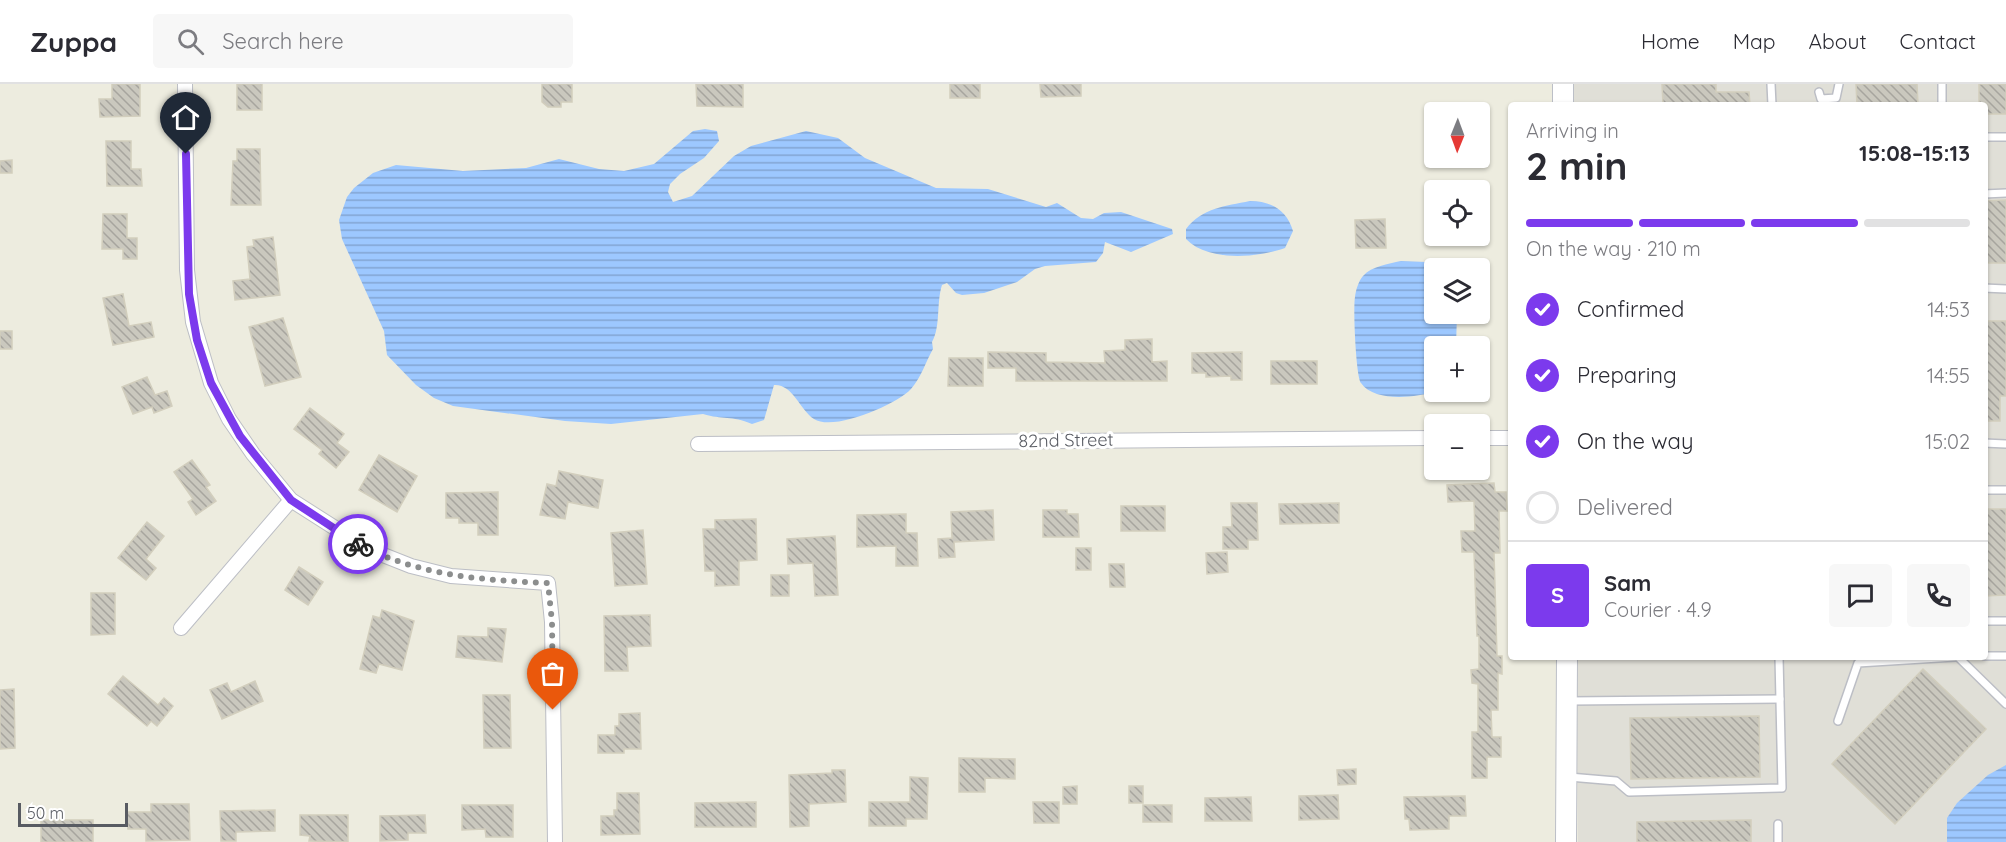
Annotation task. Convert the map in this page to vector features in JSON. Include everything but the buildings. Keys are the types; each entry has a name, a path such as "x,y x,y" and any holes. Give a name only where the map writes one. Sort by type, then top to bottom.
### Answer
{"street":[{"path":"185,84 187,270 197,340 211,383 229,419 253,454 291,500 344,536 411,566 483,580 548,583 552,622 555,842"},
{"path":"1563,84 1563,102"},
{"name":"82nd Street","path":"698,444 1424,438"},
{"path":"1490,438 1508,438"},
{"path":"181,628 291,500"},
{"path":"1566,842 1567,660"}],"lane":[{"path":"1771,84 1772,102"},
{"path":"1819,92 1821,99 1836,98 1839,84"},
{"path":"1942,84 1942,102"},
{"path":"1988,137 2006,137"},
{"path":"1988,194 2006,193"},
{"path":"1988,288 2006,289"},
{"path":"1988,443 2006,444"},
{"path":"1988,490 2006,490"},
{"path":"1988,621 2006,621"},
{"path":"1988,656 2006,656"},
{"path":"1566,777 1616,781 1629,792 1782,788 1779,660"},
{"path":"1838,721 1858,663 1907,660"},
{"path":"1959,660 2006,704"},
{"path":"1566,701 1780,699"},
{"path":"1778,824 1778,842"}],"shaded area":[{"path":"1572,84 2006,84 2006,842 1578,842 1576,660 1988,660 1988,102 1573,102"}],"water":[{"path":"705,129 717,131 719,141 704,158 680,174 670,184 668,192 673,202 692,196 734,156 751,146 806,131 838,138 865,158 936,188 988,189 1046,207 1057,203 1081,218 1093,219 1104,213 1121,212 1172,229 1173,234 1131,252 1105,242 1103,253 1096,262 1045,266 1035,269 1017,282 984,293 962,295 956,293 947,283 942,285 937,329 932,342 933,349 915,385 904,395 879,409 836,422 814,419 791,393 781,386 774,385 764,420 752,424 738,419 703,414 611,424 565,421 453,406 434,398 416,385 387,355 384,331 342,239 339,220 347,197 354,188 373,173 396,165 463,171 526,168 559,159 599,169 624,171 654,164 693,131"},
{"path":"1250,201 1271,205 1287,217 1293,231 1285,248 1247,256 1220,255 1207,252 1186,239 1186,229 1199,216 1215,209"},
{"path":"1401,261 1424,262 1424,324 1457,324 1456,336 1424,336 1424,394 1396,397 1376,394 1367,389 1359,378 1354,304 1356,292 1363,276 1380,266"},
{"path":"2006,765 2006,842 1947,842 1947,818 1957,803 1988,775"}],"way so far":[{"path":"358,544 396,561 452,576 548,583 552,622 553,710"}],"route":[{"path":"186,154 189,294 197,340 211,383 240,436 291,500 358,544"}]}
